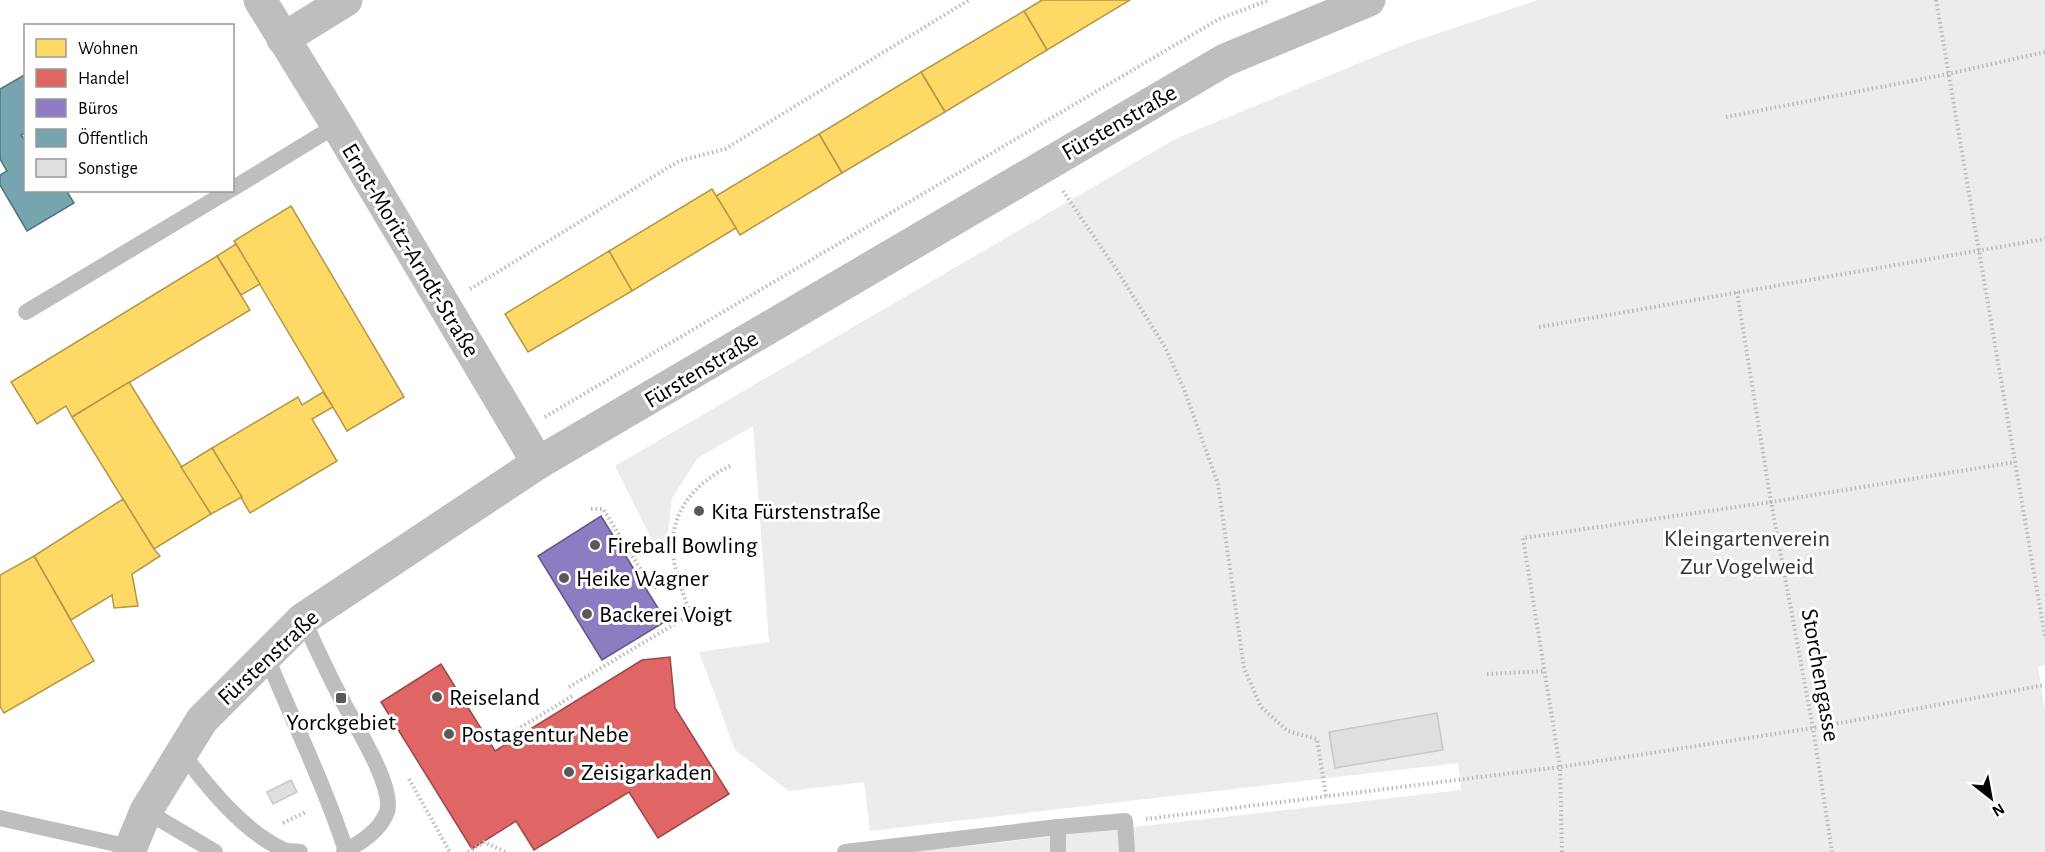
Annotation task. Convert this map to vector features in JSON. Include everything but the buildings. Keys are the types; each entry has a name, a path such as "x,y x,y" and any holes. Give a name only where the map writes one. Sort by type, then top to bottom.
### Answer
{"street":[{"name":"Ernst-Moritz-Arndt-Straße","path":"260,0 538,463"},
{"path":"283,39 346,0"},
{"name":"Fürstenstraße","path":"130,849 146,811 202,720 303,619 538,463 1225,60 1369,0"}],"lane":[{"path":"234,188 337,125"},
{"path":"26,312 228,192"},
{"path":"266,655 329,801 345,852 365,840 377,827 387,811 386,791 375,762 303,619"},
{"path":"182,753 210,790 258,835 284,850 300,852"},
{"path":"146,811 215,852"},
{"path":"0,818 130,849"},
{"path":"845,852 1125,821 1127,852"},
{"path":"1058,827 1058,852"}],"path":[{"path":"443,305 679,161 725,148 969,0"},
{"path":"520,432 1219,19 1269,0"},
{"path":"1936,0 2045,637"},
{"path":"1726,117 1948,74 2045,52"},
{"path":"1046,165 1165,347 1184,389 1218,484 1244,668 1261,707 1288,731 1317,739 1326,796"},
{"path":"1539,327 2045,239"},
{"name":"Storchengasse","path":"1737,292 1771,502 1813,728 1832,852"},
{"path":"1562,852 1560,767 1523,538 1771,502 2015,462"},
{"path":"569,687 690,615 674,560 674,531 680,508 701,485 732,465"},
{"path":"591,510 603,509 653,589 662,584"},
{"path":"1487,674 1545,671"},
{"path":"1125,821 1560,767 1813,728 2045,685"},
{"path":"513,732 574,694"},
{"path":"406,773 450,852"},
{"path":"258,835 329,801"},
{"path":"468,852 484,842 506,852"}],"green space":[{"name":"Kleingartenverein Zur Vogelweid","path":"1538,0 2045,0 2045,665 2038,667 2045,711 2045,852 914,852 1461,790 1458,763 870,831 864,782 789,791 735,750 699,652 769,642 753,426 698,458 672,498 666,552 660,556 615,466 1177,138 1406,44"}],"place":[{"name":"Kita Fürstenstraße","path":"699,511"},
{"name":"Fireball Bowling","path":"595,545"},
{"name":"Heike Wagner","path":"564,578"},
{"name":"Backerei Voigt","path":"587,614"},
{"name":"Reiseland","path":"437,697"},
{"name":"Yorckgebiet","path":"341,698"},
{"name":"Postagentur Nebe","path":"449,734"},
{"name":"Zeisigarkaden","path":"569,772"}]}
